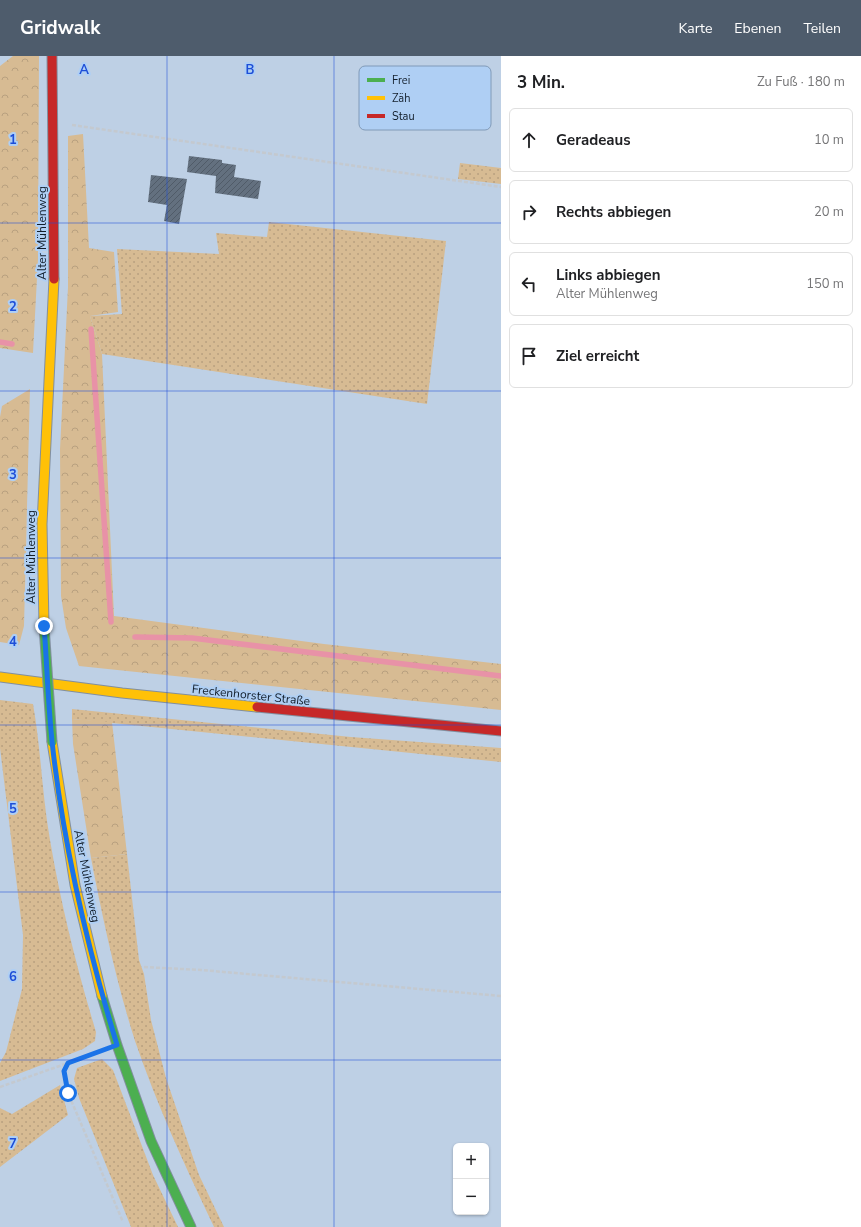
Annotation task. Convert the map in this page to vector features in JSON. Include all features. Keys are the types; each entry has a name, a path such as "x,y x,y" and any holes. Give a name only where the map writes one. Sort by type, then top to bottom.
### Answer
{"street":[{"name":"Alter Mühlenweg","path":"52,56 54,123 54,287 42,524 44,626 52,742 75,885 100,988 117,1045 151,1141 191,1227"},
{"name":"Freckenhorster Straße","path":"0,677 122,694 501,732"}],"path":[{"path":"54,123 501,187"},
{"path":"144,967 201,970 501,996"},
{"path":"0,1087 117,1045"},
{"path":"68,1063 64,1071 68,1093 123,1222"}],"green space":[{"path":"13,56 39,56 38,259 33,353 0,348 0,66"},
{"path":"83,134 89,248 114,252 118,312 90,316 102,354 114,616 324,644 501,664 501,710 79,666 66,628 61,596 60,449 68,287 68,136"},
{"path":"460,163 501,168 501,184 458,179"},
{"path":"269,222 446,241 427,404 102,354 90,316 122,314 117,249 219,254 216,233 267,237"},
{"path":"30,389 24,626 19,645 0,642 0,417 2,406"},
{"path":"0,700 33,704 47,823 54,864 82,985 96,1032 95,1041 83,1049 0,1081 0,1063 6,1052 22,989 23,935 0,748"},
{"path":"72,709 351,737 501,748 501,762 72,719"},
{"path":"72,719 112,722 127,854 91,858 73,744"},
{"path":"127,854 139,960 144,974 151,1020 166,1078 199,1175 224,1227 214,1227 162,1112 135,1041 116,973 91,858"},
{"path":"102,1059 113,1070 153,1175 178,1227 131,1227 79,1098 74,1079 77,1068"},
{"path":"60,1085 68,1115 0,1167 0,1108 12,1114"}],"building":[{"path":"189,156 222,160 222,163 236,165 234,177 261,181 258,199 215,193 216,176 187,172"},
{"path":"151,175 187,179 179,224 164,221 167,205 148,202"}],"waterway":[{"path":"91,329 111,622"},
{"path":"0,342 12,344"},
{"path":"135,637 192,638 501,676"}],"traffic: fast":[{"path":"44,626 52,742"},
{"path":"102,996 117,1045 151,1141 191,1227"}],"traffic: slow":[{"path":"44,626 42,524 54,279"},
{"path":"0,677 122,693 257,707"},
{"path":"52,742 75,885 102,996"}],"traffic: jam":[{"path":"52,56 54,279"},
{"path":"257,707 501,731"}],"route":[{"path":"44,626 52,742 66,837 86,933 117,1045 68,1063 64,1071 68,1093"}]}
